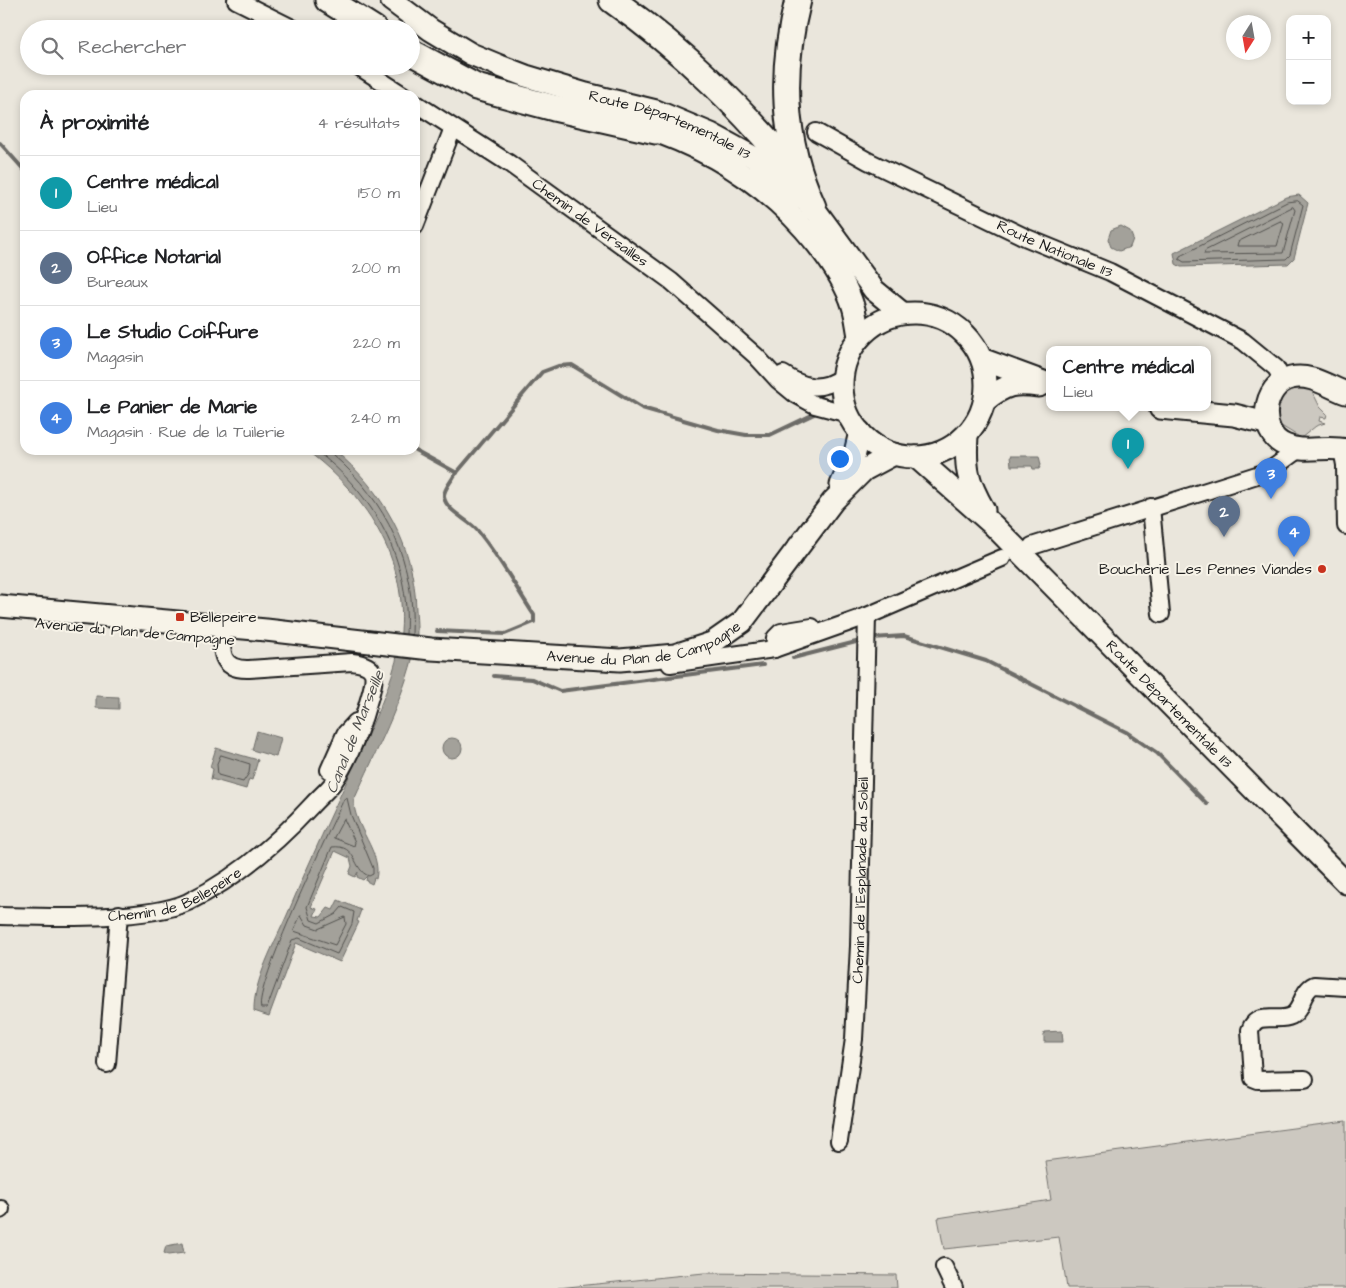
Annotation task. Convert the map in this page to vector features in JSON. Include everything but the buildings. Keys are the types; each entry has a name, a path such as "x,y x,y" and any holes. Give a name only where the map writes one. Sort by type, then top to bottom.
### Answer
{"highway":[{"path":"328,0 360,20"},
{"path":"612,0 684,55 719,87 800,178"},
{"path":"798,0 790,44 788,118 791,146 800,178 813,207"},
{"path":"420,57 476,87 545,106 656,131"}],"main road":[{"name":"Route Départementale 113","path":"377,0 400,20"},
{"name":"Route Départementale 113","path":"391,0 418,20"},
{"name":"Route Départementale 113","path":"420,22 471,54 560,86 656,111 711,134 770,169 813,207 874,290 902,312 926,315 944,321 959,330 972,342 984,360 987,377 986,400 973,427 967,435 952,447 936,454 905,458 894,454 874,444 860,432 845,413"},
{"name":"Route Départementale 113","path":"420,35 466,66 507,85 656,131 721,160 780,203 826,255 844,284 854,308 859,336"},
{"path":"845,413 842,396 842,377 847,357 859,336 884,318 902,312"},
{"path":"984,360 1046,384"},
{"path":"1344,449 1299,449 1283,445 1270,424 1278,386 1283,380 1310,378 1346,393"},
{"path":"986,400 996,392 1015,384 1046,385"},
{"path":"1192,411 1234,415 1270,424"},
{"name":"Avenue du Plan de Campagne","path":"833,501 853,460 860,432"},
{"name":"Route Départementale 113","path":"967,435 966,464 970,485 993,525"},
{"name":"Avenue du Plan de Campagne","path":"0,621 222,633 417,648 620,660 675,655 697,649 728,634 742,622 833,501 864,470 894,454"},
{"name":"Route Départementale 113","path":"916,457 993,525 1346,884"},
{"name":"Avenue du Plan de Campagne","path":"0,606 222,633"}],"street":[{"path":"236,0 276,20"},
{"path":"372,75 395,90"},
{"name":"Chemin de Versailles","path":"420,106 510,164 671,281 756,356 778,380 795,394 815,405 845,413"},
{"path":"420,213 454,128"},
{"name":"Route Nationale 113","path":"816,132 868,160 1027,238 1110,272 1243,341 1276,368 1283,380"},
{"name":"Chemin de Versailles","path":"756,356 797,384 810,387 834,383 842,377"},
{"path":"1239,479 1271,456 1270,424"},
{"path":"1032,546 1273,468 1299,449"},
{"path":"1344,449 1346,526"},
{"path":"1151,508 1160,614"},
{"path":"620,660 668,664 774,649 775,638 781,632 848,622 867,616 1002,558"},
{"name":"Chemin de l'Esplanade du Soleil","path":"839,1141 854,1039 860,946 867,616"},
{"name":"Chemin de Bellepeire","path":"0,916 118,914 176,906 220,884 271,845 335,780 365,714 375,680 373,671 366,665 352,662 242,670 234,668 225,662 222,633"},
{"path":"107,1064 118,914"},
{"path":"1305,1079 1258,1080 1253,1078 1250,1030 1252,1023 1261,1018 1285,1018 1294,1014 1305,993 1314,986 1346,987"},
{"path":"944,1267 954,1288"}],"shaded area":[{"path":"1296,387 1311,389 1320,407 1327,414 1326,418 1320,417 1319,421 1325,423 1316,426 1301,438 1278,424 1277,412 1280,401 1285,393"},
{"path":"1346,1121 1346,1288 1067,1288 1059,1237 944,1249 938,1218 1051,1200 1045,1161"},
{"path":"704,1273 896,1275 897,1288 558,1288"}],"water":[{"path":"1299,195 1308,203 1294,258 1288,264 1181,267 1176,264 1174,253 1286,197"},
{"path":"1121,226 1130,231 1133,239 1130,247 1119,251 1111,247 1108,239 1111,230"},
{"path":"312,455 340,455 367,483 393,521 403,542 410,564 414,586 417,634 404,687 354,800 358,820 375,859 376,879 374,878 372,884 366,881 367,876 363,880 357,877 358,872 355,877 349,874 352,866 350,858 335,851 311,907 317,909 314,916 321,917 328,908 333,910 338,900 361,910 357,921 359,922 340,962 296,943 269,1016 254,1011 261,975 376,717 392,676 399,647 402,617 399,589 392,561 381,536 367,512 349,489"},
{"path":"1010,456 1039,456 1041,465 1039,469 1033,469 1032,466 1011,466"},
{"path":"96,696 119,697 119,709 96,708"},
{"path":"257,731 281,738 276,757 252,750"},
{"path":"452,738 459,741 462,748 459,755 452,758 445,755 442,748 445,741"},
{"path":"216,748 258,760 252,780 249,779 246,789 211,779 213,769 210,767"},
{"path":"1062,1031 1063,1042 1044,1042 1044,1032"},
{"path":"182,1243 184,1253 168,1255 164,1253 166,1246"}],"waterway":[{"path":"0,143 20,165"},
{"path":"437,631 505,634 534,622 534,615 493,550 473,526 449,507 444,494 454,476 542,372 558,366 572,365 642,408 718,430 746,435 770,435 814,414"},
{"path":"420,453 457,473"},
{"path":"872,638 904,636 986,661 1126,732 1157,753 1207,804"},
{"path":"793,658 860,641"},
{"path":"494,676 532,679 560,691 763,665"}],"place":[{"name":"Centre médical","path":"1128,469"},
{"name":"Le Studio Coiffure","path":"1271,499"},
{"name":"Office Notarial","path":"1224,537"},
{"name":"Le Panier de Marie","path":"1294,557"},
{"name":"Boucherie Les Pennes Viandes","path":"1322,569"},
{"name":"Bellepeire","path":"180,617"}],"water label":[{"name":"Canal de Marseille","path":"355,732"}]}
